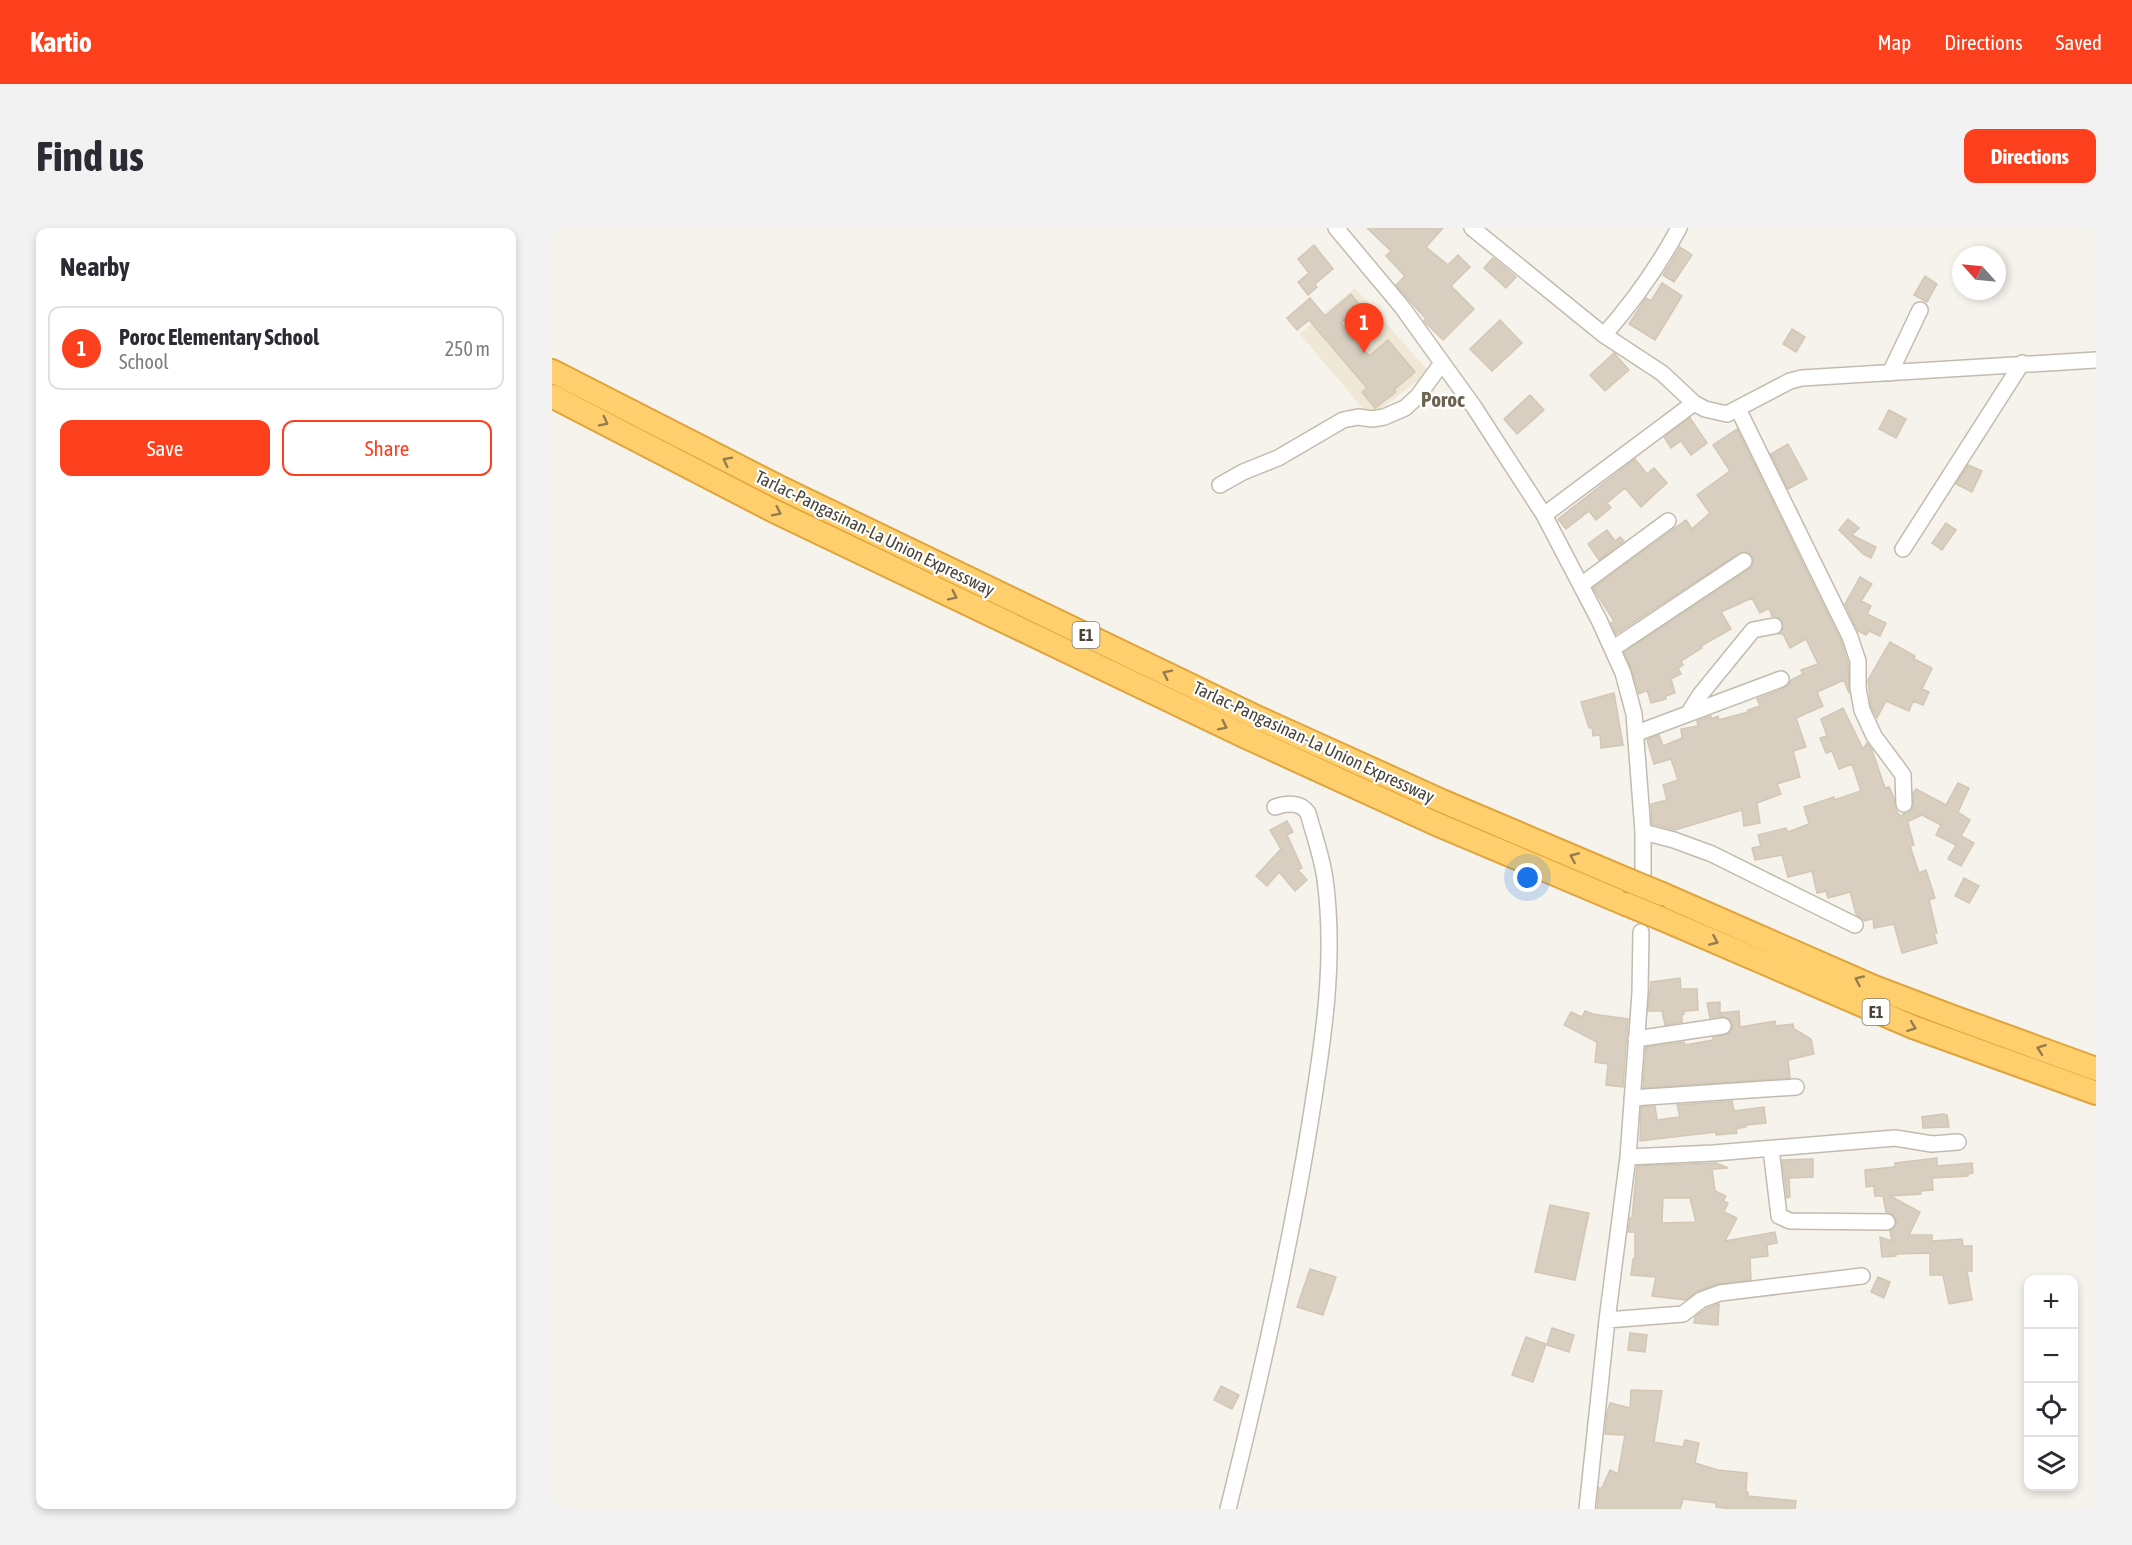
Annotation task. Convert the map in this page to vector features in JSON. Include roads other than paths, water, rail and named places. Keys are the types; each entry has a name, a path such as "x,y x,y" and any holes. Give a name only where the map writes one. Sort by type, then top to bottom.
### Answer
{"highway":[{"name":"Tarlac-Pangasinan-La Union Expressway","path":"552,371 781,488 1252,715 1442,801 1636,878 1662,894 1874,987 2096,1069"},
{"name":"Tarlac-Pangasinan-La Union Expressway","path":"552,396 774,511 1244,736 1434,823 1913,1027 2096,1093"}],"street":[{"path":"1336,228 1402,307 1474,407 1544,515 1612,649 1630,695 1637,733 1644,832 1636,878"},
{"path":"1472,228 1604,334 1662,373 1694,403 1716,413 1727,414 1790,381 1802,378 2096,360"},
{"path":"1604,334 1633,302 1662,259 1679,228"},
{"path":"1890,373 1920,310"},
{"path":"1220,485 1243,472 1278,458 1343,420 1358,417 1384,417 1405,408 1418,396 1442,363"},
{"path":"1903,549 2022,363"},
{"path":"1544,515 1694,403"},
{"path":"1738,409 1850,637 1858,661 1858,688 1862,710 1874,736 1903,775 1904,804"},
{"path":"1581,585 1668,521"},
{"path":"1612,649 1744,561"},
{"path":"1688,714 1700,695 1753,630 1774,626"},
{"path":"1637,733 1781,679"},
{"path":"1228,1509 1285,1261 1325,1028 1330,938 1325,878 1308,813 1304,807 1297,804 1282,804 1275,807"},
{"path":"1644,832 1712,854 1855,925"},
{"path":"1587,1509 1607,1320 1628,1157 1641,932"},
{"path":"1636,1039 1724,1026"},
{"path":"1632,1098 1796,1088"},
{"path":"1628,1157 1771,1149 1895,1138 1932,1144 1958,1142"},
{"path":"1771,1149 1779,1216 1797,1221 1887,1222"},
{"path":"1607,1320 1683,1314 1701,1300 1719,1293 1862,1276"}],"place":[{"name":"Poroc Elementary School","path":"1364,353"}],"district":[{"name":"Poroc","path":"1443,399"}]}
